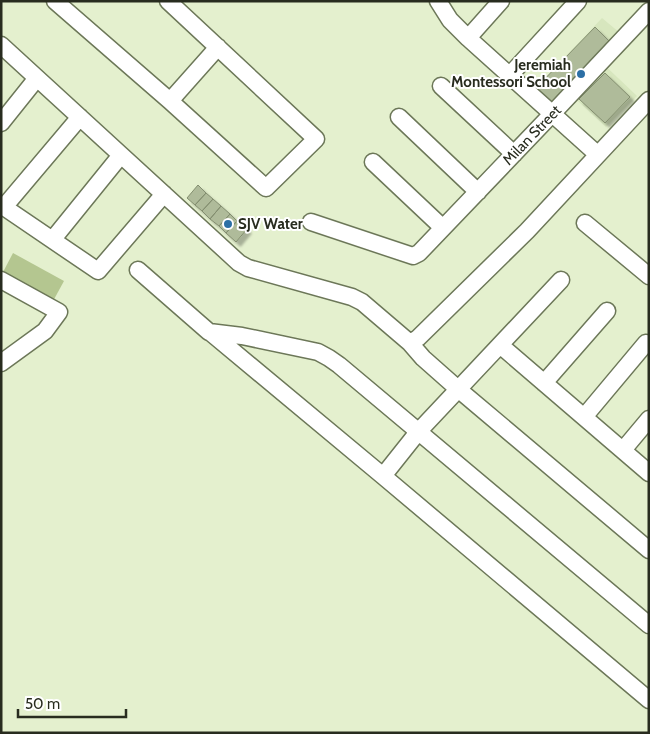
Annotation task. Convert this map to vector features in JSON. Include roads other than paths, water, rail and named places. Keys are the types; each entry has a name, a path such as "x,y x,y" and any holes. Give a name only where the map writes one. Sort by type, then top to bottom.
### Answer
{"street":[{"path":"56,1 266,188 316,139 168,1"},
{"path":"438,1 450,20 468,38 597,154"},
{"path":"468,38 501,1"},
{"path":"510,75 578,1"},
{"name":"Milan Street","path":"311,222 413,256 419,253 649,11"},
{"path":"1,45 239,263 248,268 352,297 362,302 410,343 423,358 458,389 649,550"},
{"path":"170,102 218,47"},
{"path":"1,123 37,78"},
{"path":"440,86 514,154"},
{"path":"410,343 418,338 527,231 597,154 647,104"},
{"path":"80,117 3,206 98,271 164,194"},
{"path":"399,117 478,192"},
{"path":"53,239 121,155"},
{"path":"373,162 443,228"},
{"path":"585,223 649,276"},
{"path":"138,270 209,332 649,700"},
{"path":"1,280 59,312 45,331 5,355"},
{"path":"383,476 418,432 561,280"},
{"path":"544,383 607,311"},
{"path":"209,332 242,336 318,352 329,358 649,625"},
{"path":"584,416 646,343"},
{"path":"500,345 649,473"},
{"path":"623,450 649,419"}],"place":[{"name":"Jeremiah Montessori School","path":"581,74"},
{"name":"SJV Water","path":"228,224"}]}
